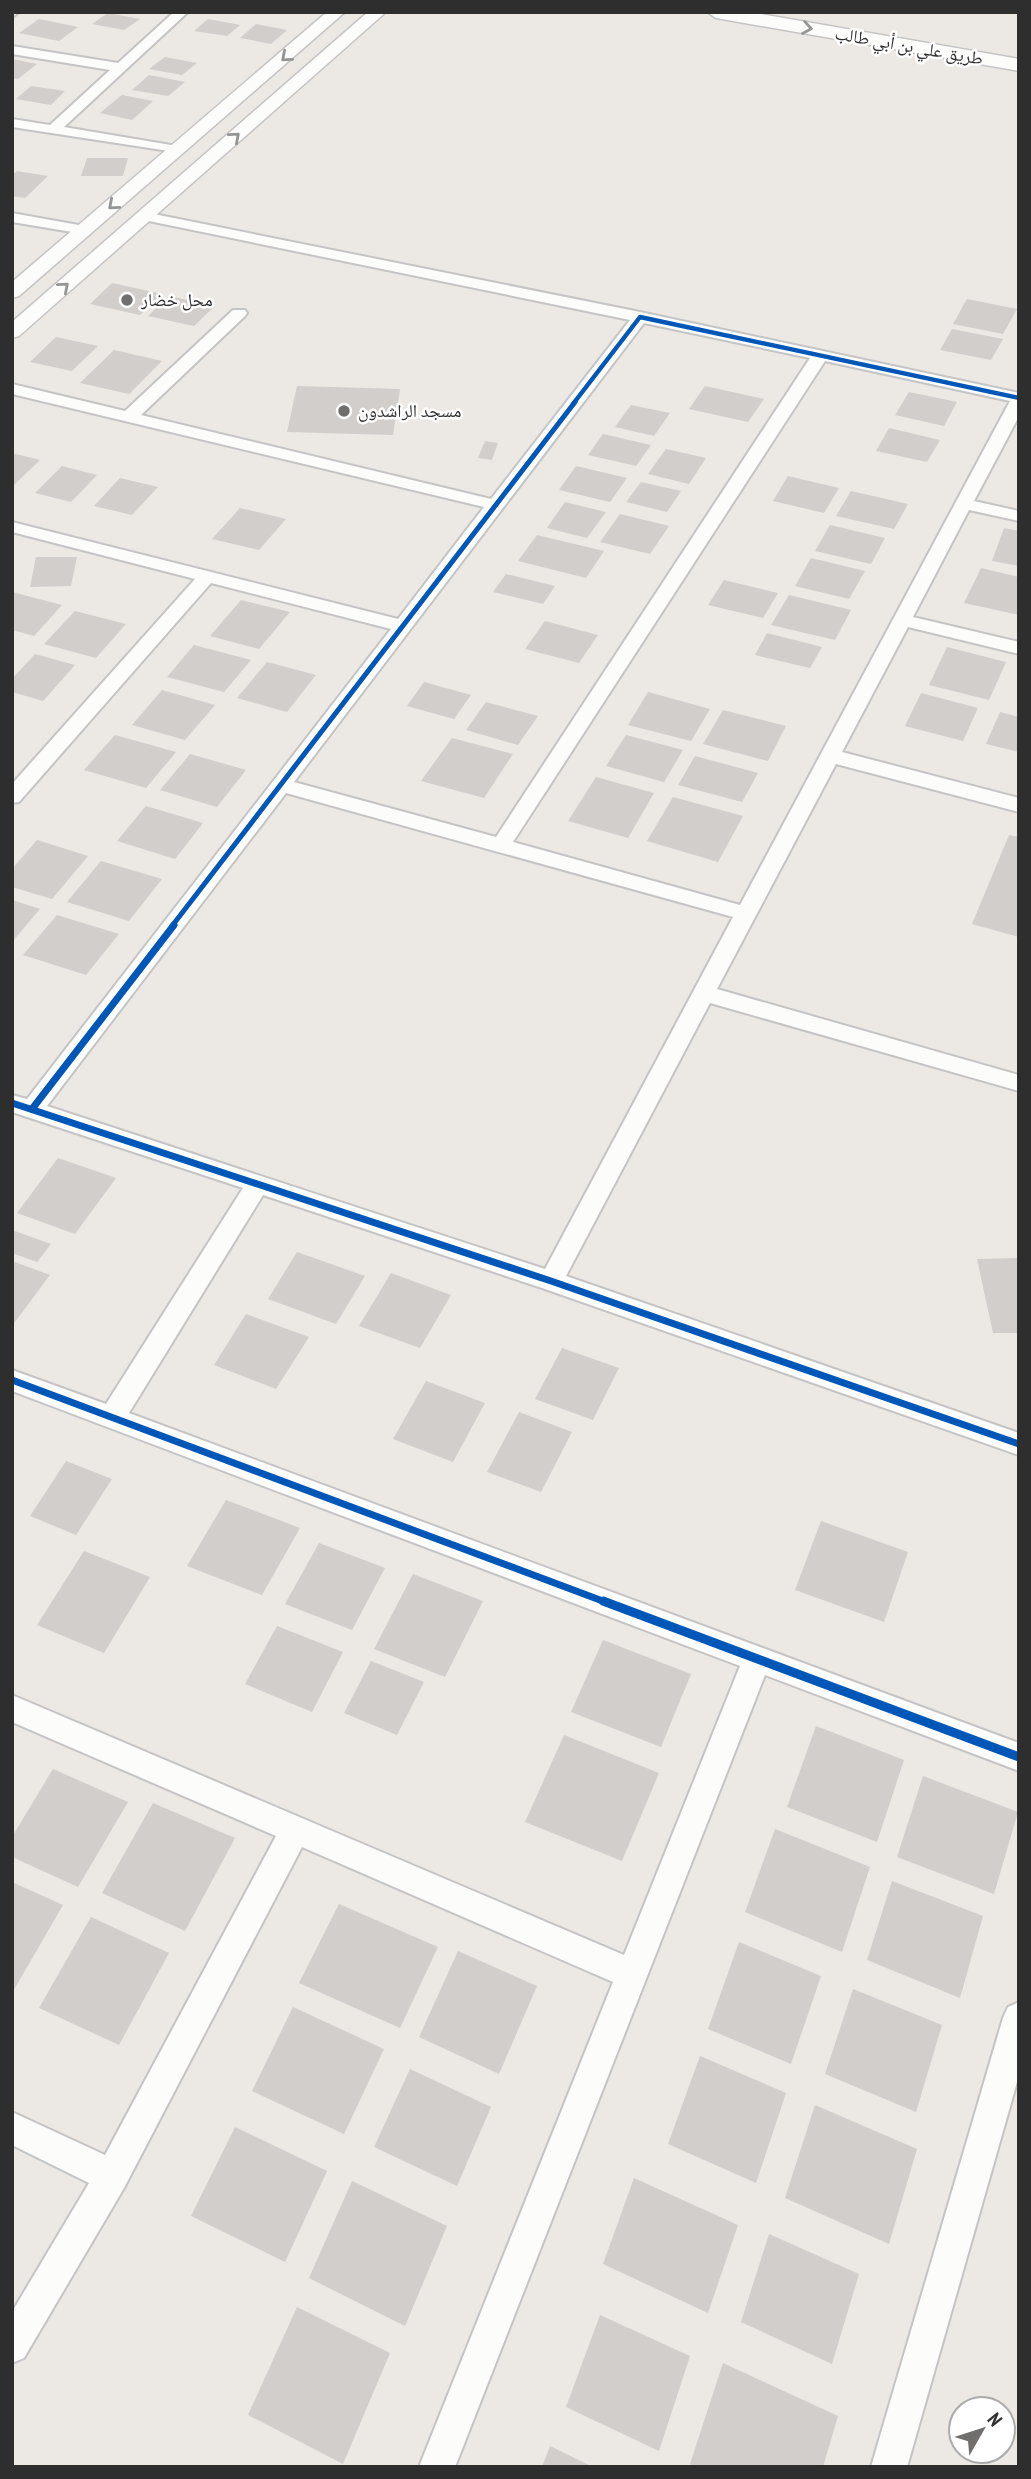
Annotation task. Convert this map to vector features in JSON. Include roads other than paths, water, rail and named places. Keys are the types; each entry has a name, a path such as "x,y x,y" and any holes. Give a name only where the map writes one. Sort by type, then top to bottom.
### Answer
{"main road":[{"name":"طريق علي بن أبي طالب","path":"716,12 1019,65"},
{"name":"طريق علي بن أبي طالب","path":"816,12 1019,47"}],"street":[{"path":"53,130 182,12"},
{"path":"12,292 337,12"},
{"path":"12,331 378,12"},
{"path":"12,50 121,68"},
{"path":"12,123 177,150"},
{"path":"144,216 640,317 1019,399 551,1281"},
{"path":"12,217 84,230"},
{"path":"129,417 239,313"},
{"path":"640,317 282,785 22,1106 551,1281 1019,1444"},
{"path":"502,845 820,356"},
{"path":"12,389 496,505"},
{"path":"965,503 1019,516"},
{"path":"13,528 403,626"},
{"path":"12,797 207,576"},
{"path":"903,620 1019,648"},
{"path":"831,756 1019,805"},
{"path":"282,785 747,914"},
{"path":"705,993 1019,1083"},
{"path":"112,1417 258,1184"},
{"path":"12,1380 1019,1757"},
{"path":"437,2467 757,1659"},
{"path":"12,1708 632,1974"},
{"path":"12,2346 111,2176 296,1829"},
{"path":"889,2467 1019,2018"},
{"path":"12,2128 111,2176"}],"place":[{"name":"محل خضار","path":"127,300"},
{"name":"مسجد الراشدون","path":"344,411"}]}
